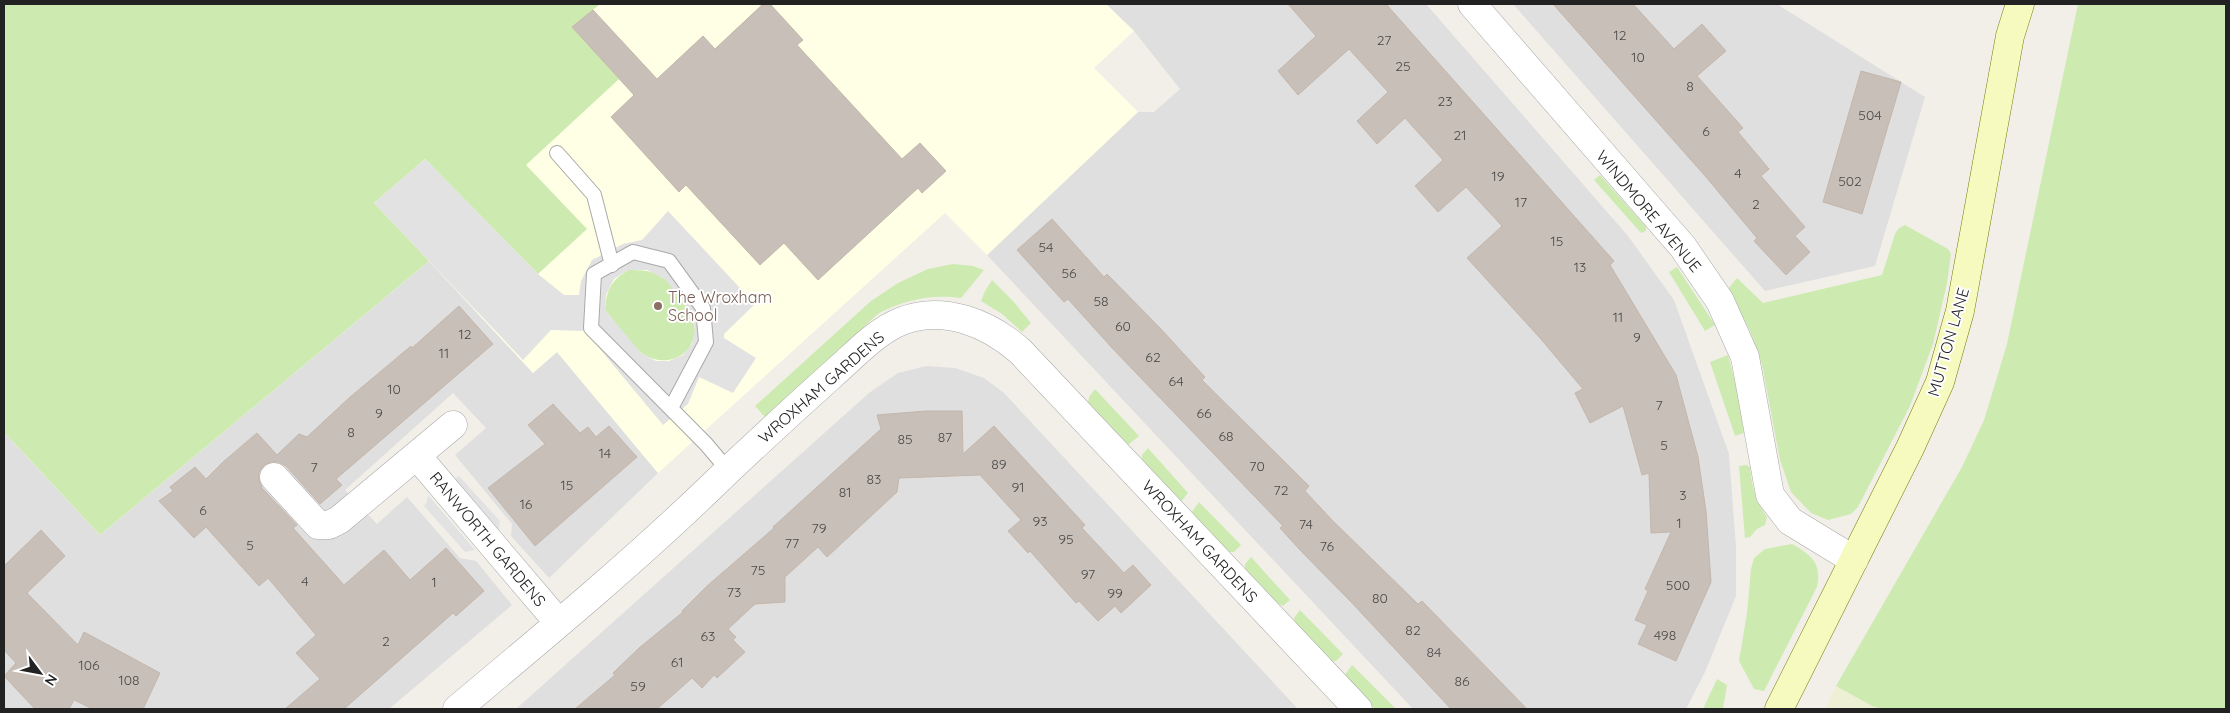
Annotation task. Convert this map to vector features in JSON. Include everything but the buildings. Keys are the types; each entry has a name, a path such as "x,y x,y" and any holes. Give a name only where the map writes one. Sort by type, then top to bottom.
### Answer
{"main road":[{"name":"MUTTON LANE","path":"1779,709 1910,448 1940,382 1960,311 2010,36 2020,4"}],"street":[{"name":"WINDMORE AVENUE","path":"1472,4 1683,247 1720,301 1745,357 1770,495 1790,521 1854,560"},
{"name":"WROXHAM GARDENS","path":"457,709 653,541 728,470 883,332 902,321 927,315 961,317 985,326 1008,341 1358,709"},
{"path":"274,478 318,525 329,525 339,520 453,425"},
{"name":"RANWORTH GARDENS","path":"417,456 559,623"}],"lane":[{"path":"557,153 594,195 612,264"},
{"path":"671,408 706,342 702,308 669,261 633,252 594,274 591,328 706,444 728,470"}],"shaded area":[{"name":"The Wroxham School","path":"4,4 1106,4 1134,31 1094,68 1138,112 987,255 945,213 658,473 557,352 533,373 429,261 100,535 4,432"},
{"path":"1106,4 1426,4 1628,236 1674,300 1729,454 1736,547 1736,596 1705,672 1686,709 1413,709 987,255 1138,112 1154,112 1180,89 1134,31"},
{"path":"1513,4 1777,4 1925,97 1875,266 1765,291"},
{"path":"425,159 538,274 564,295 579,295 581,281 592,260 623,244 642,240 668,211 755,304 724,334 724,338 756,358 733,393 699,377 688,404 663,425 585,331 551,330 523,360 374,203","holes":["628,270 647,270 665,279 685,305 693,320 695,330 692,344 683,355 669,361 656,361 641,353 605,310 606,295 614,279"]},
{"path":"429,261 533,373 557,352 658,473 549,578 511,536 512,524 455,455 486,428 453,393 345,490 377,524 407,497 460,558 476,561 512,605 389,709 4,709 4,432 100,535"},
{"path":"926,366 955,368 984,378 1004,393 1298,709 516,709 869,393 898,373"},
{"path":"459,476 500,521 498,535 448,478 455,479"},
{"path":"428,495 475,550 465,552 424,506"},
{"path":"1836,686 1872,706 1882,709 1825,709"}],"green space":[{"path":"4,4 600,4 572,27 619,79 526,165 587,229 538,274 425,159 374,203 429,261 100,535 4,432"},
{"path":"2078,4 2226,4 2226,709 1882,709 1872,706 1836,686 1962,467 1984,420 2007,344"},
{"path":"1600,175 1646,227 1646,231 1641,233 1594,180"},
{"path":"1905,225 1948,249 1951,254 1947,283 1933,344 1910,406 1858,507 1851,514 1828,520 1811,513 1791,492 1780,460 1762,365 1750,331 1728,289 1737,278 1763,303 1882,275 1895,234 1898,229"},
{"path":"953,264 973,266 984,270 961,298 939,297 918,299 879,313 765,417 755,406 871,301 898,283 928,269"},
{"path":"1677,267 1715,325 1705,331 1669,272"},
{"path":"628,270 643,270 657,274 669,283 679,295 689,311 695,332 693,341 683,354 676,358 660,360 643,354 628,340 605,310 610,287 617,278"},
{"path":"992,280 1031,323 1022,332 1002,314 981,301"},
{"path":"1728,355 1737,389 1744,433 1735,436 1710,362"},
{"path":"1095,389 1139,436 1128,445 1088,403 1089,397"},
{"path":"1148,448 1188,493 1180,503 1142,461 1142,455"},
{"path":"1746,465 1750,467 1755,493 1767,517 1765,525 1757,529 1750,537 1745,538 1739,466"},
{"path":"1199,502 1241,545 1234,552 1227,552 1191,513"},
{"path":"1792,544 1810,556 1817,566 1817,587 1764,691 1754,689 1739,661 1747,613 1751,569 1754,558 1765,549"},
{"path":"1251,557 1290,600 1283,606 1274,602 1245,570 1245,564"},
{"path":"1300,610 1343,654 1336,661 1329,661 1295,625 1294,618"},
{"path":"1352,665 1396,709 1375,709 1344,676"},
{"path":"1717,679 1727,685 1723,709 1703,709"}],"place":[{"name":"The Wroxham School","path":"658,306"}]}
